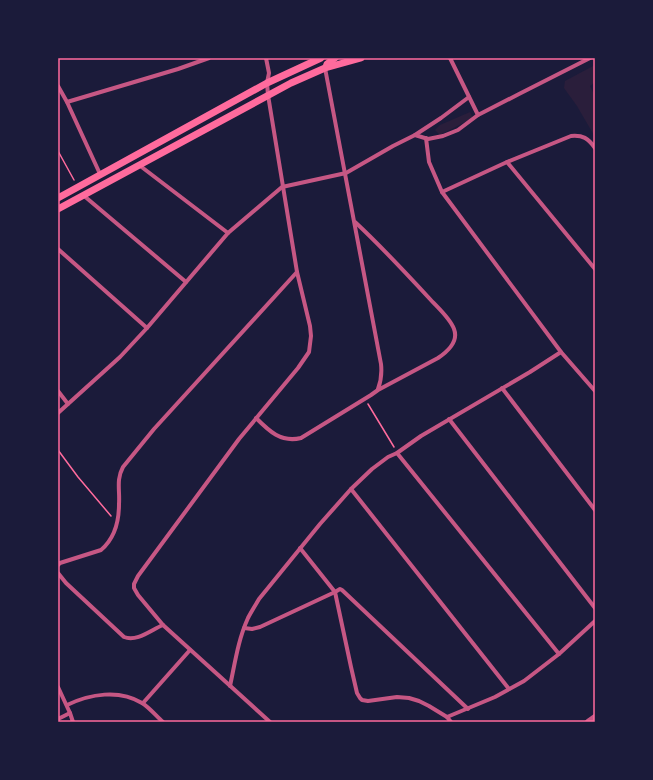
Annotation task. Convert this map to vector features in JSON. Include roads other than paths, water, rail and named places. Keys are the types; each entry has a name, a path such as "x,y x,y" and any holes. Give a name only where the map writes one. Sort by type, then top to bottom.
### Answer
{"main road":[{"path":"58,198 268,83 321,58"},
{"path":"325,68 327,64 335,58"},
{"path":"58,209 268,95 306,76 325,68 361,58"}],"street":[{"path":"67,102 178,69 209,58"},
{"path":"266,58 269,73 268,95 282,187 297,272 310,326 311,336 309,352 298,368 256,418 209,479 138,576 134,584 134,588 138,596 163,625 270,722"},
{"path":"450,58 478,115"},
{"path":"415,135 426,138 437,137 458,130 478,115 590,58"},
{"path":"325,68 381,364 381,382 378,390"},
{"path":"58,86 67,102 100,174"},
{"path":"58,413 120,358 228,233 282,187 346,173 415,135 469,97"},
{"path":"442,192 507,162 571,136 578,135 585,138 591,142 595,148"},
{"path":"426,138 429,162 442,192 561,352 595,391"},
{"path":"507,162 595,269"},
{"path":"139,165 228,233"},
{"path":"83,195 186,282"},
{"path":"256,418 275,435 296,440 378,390 444,354 453,344 455,337 454,329 445,315 381,246 355,222"},
{"path":"58,249 147,328"},
{"path":"58,565 101,550 105,546 112,537 117,522 119,505 118,484 120,472 123,467 154,429 297,272"},
{"path":"230,686 237,651 250,614 259,600 300,548 351,489 382,461 420,436 530,372 561,352"},
{"path":"502,388 595,510"},
{"path":"58,391 68,404"},
{"path":"448,419 595,608"},
{"path":"397,452 559,654"},
{"path":"351,489 510,689"},
{"path":"300,548 335,592 357,693 360,698 368,701 397,697 409,698 429,706 451,722"},
{"path":"58,573 66,583 124,637 134,638 163,625"},
{"path":"244,628 252,629 267,625 340,589 344,591 468,709"},
{"path":"447,718 495,697 524,681 559,654 595,621"},
{"path":"143,703 190,650"},
{"path":"58,686 73,722"},
{"path":"66,705 93,696 115,695 132,698 143,703 163,722"},
{"path":"58,719 70,713"},
{"path":"588,722 595,717"}]}
